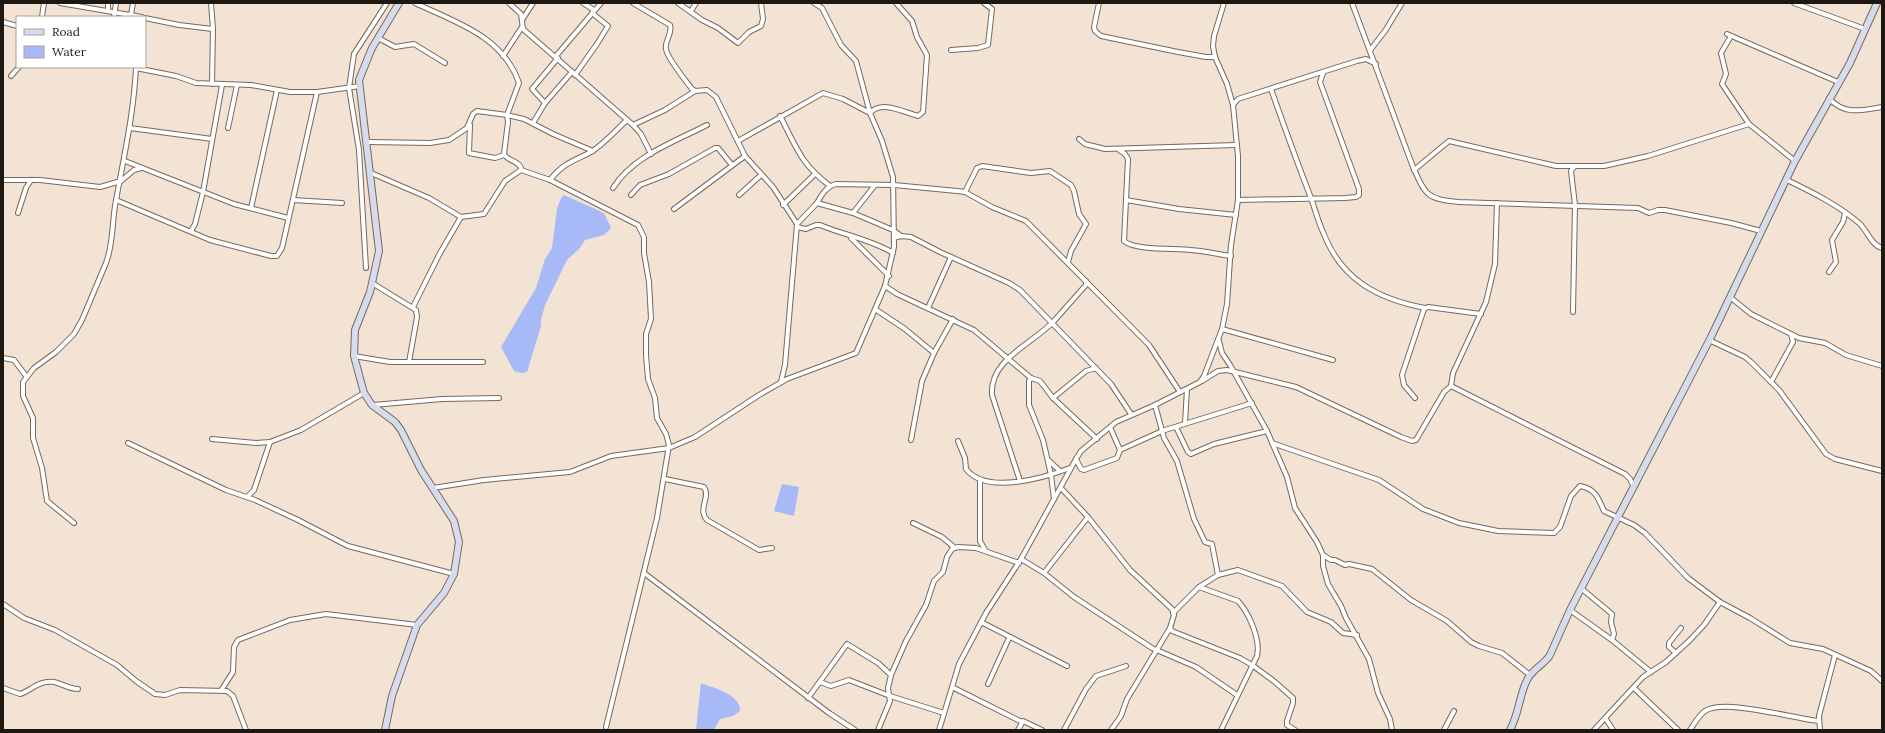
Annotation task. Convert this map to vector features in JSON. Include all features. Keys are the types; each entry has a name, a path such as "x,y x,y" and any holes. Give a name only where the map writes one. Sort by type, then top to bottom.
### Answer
{"street":[{"path":"42,16 44,3"},
{"path":"60,3 108,11 114,15 136,16"},
{"path":"108,3 108,11"},
{"path":"114,15 116,3"},
{"path":"131,15 133,3"},
{"path":"211,3 213,29 212,84"},
{"path":"366,268 359,150 349,88 354,54 387,3"},
{"path":"385,730 394,689 417,625 444,593 454,574 458,554 459,535 450,513 433,488 401,430 395,422 372,405 364,393 354,356 355,330 372,283 380,251 372,199 368,142 360,86 362,69 378,38 399,3"},
{"path":"415,3 459,22 484,37 503,56 519,83 507,114 508,122 504,156"},
{"path":"503,56 522,27 520,12 509,3"},
{"path":"522,20 533,3"},
{"path":"533,123 545,103 597,44 608,26 583,3"},
{"path":"545,103 532,91 532,89 593,11 601,3"},
{"path":"633,3 670,25 670,32 665,44 667,53 695,92"},
{"path":"678,3 718,28 738,43 749,32 761,26 763,19 761,3"},
{"path":"691,11 696,3"},
{"path":"433,488 484,480 570,472 611,456 669,448 695,436 781,382 805,371 841,360 856,353 886,286 893,253 894,185 890,164 870,113 856,61 841,45 822,8 814,3"},
{"path":"870,113 874,109 884,107 918,116 923,112 927,55 916,37 912,21 896,3"},
{"path":"951,50 978,48 988,45 992,9 984,3"},
{"path":"1099,3 1094,27 1095,31 1100,36 1178,52 1206,57 1215,57"},
{"path":"1200,382 1204,376 1222,329 1227,304 1238,200 1233,105 1215,57 1214,36 1224,3"},
{"path":"1352,3 1376,64 1386,97 1414,170 1430,197 1442,200 1497,203 1638,208 1650,213 1659,210 1678,211 1761,231"},
{"path":"1233,105 1238,100 1366,59 1402,3"},
{"path":"1794,3 1865,29"},
{"path":"1510,730 1530,675 1547,660 1570,610 1582,590 1709,340 1795,161 1850,63 1877,3"},
{"path":"146,18 179,25 213,29"},
{"path":"3,22 16,26"},
{"path":"522,27 633,125 641,134 652,154"},
{"path":"1795,161 1749,124 1722,84 1726,74 1721,53 1729,35 1838,82"},
{"path":"378,38 395,47 414,44 445,63"},
{"path":"1366,59 1376,64"},
{"path":"11,76 18,68"},
{"path":"74,523 47,501 45,479 33,438 33,418 22,391 23,382 26,376 74,334 82,320 110,254 116,200 121,181 130,128 136,68 176,76 196,83 237,85 277,90 316,92 360,86"},
{"path":"1238,200 1356,197 1359,192 1320,85 1320,80 1323,73"},
{"path":"191,231 196,224 203,192 222,85"},
{"path":"228,128 237,85"},
{"path":"1271,89 1323,234 1341,266 1355,279 1392,300 1425,308 1481,314"},
{"path":"251,208 277,90"},
{"path":"633,125 665,110 695,92 707,90 716,97 746,156 773,187 797,226 806,229 820,225 851,237 884,247 893,253"},
{"path":"116,200 218,242 274,257 280,254 316,92"},
{"path":"738,141 823,93 848,101 870,113"},
{"path":"1230,97 1238,100"},
{"path":"1829,98 1835,105 1853,111 1882,107"},
{"path":"593,151 524,119 507,114 474,112 470,126 469,153 495,158 504,156 518,163 521,170 550,180 638,224 643,232 651,320 646,339 646,366 654,398 657,418 666,434 669,448 665,479 644,573 606,727"},
{"path":"780,116 799,155 814,174 830,186"},
{"path":"550,180 558,170 567,163 593,151 627,120"},
{"path":"1414,170 1446,143 1453,141 1537,163 1556,166 1613,165 1749,124"},
{"path":"368,142 441,142 449,140 470,126"},
{"path":"613,188 626,171 652,154 706,126"},
{"path":"130,128 212,140"},
{"path":"1079,139 1088,145 1105,149 1236,145"},
{"path":"631,195 640,185 669,174 715,148 718,148 732,165"},
{"path":"1118,149 1128,159 1123,238 1126,243 1164,249 1190,250 1231,256"},
{"path":"674,209 746,156"},
{"path":"125,160 141,168 234,204 288,218"},
{"path":"964,192 977,168 982,166 1031,173 1050,171 1065,179 1074,191 1079,214 1086,224 1071,251 1068,262"},
{"path":"1573,312 1575,205 1571,171 1574,166"},
{"path":"3,180 31,180 94,187 121,181 134,170 141,168"},
{"path":"371,174 429,198 461,217 484,214 505,181 521,170"},
{"path":"783,205 814,174"},
{"path":"739,195 762,175"},
{"path":"18,213 26,188 31,180"},
{"path":"1787,180 1844,213 1860,225 1876,246 1882,248"},
{"path":"781,382 785,365 793,278 794,240 797,226 830,186 848,183 894,185 964,192 992,207 1026,221 1149,345 1180,392"},
{"path":"853,213 875,185"},
{"path":"293,200 342,203"},
{"path":"1126,200 1179,209 1236,215"},
{"path":"817,203 853,213 893,230 901,236"},
{"path":"939,730 959,664 981,622 1020,561 1070,468 1081,451 1097,439 1110,426 1131,414 1155,405 1187,389 1222,370 1233,371 1296,387 1339,409 1412,441 1416,440 1420,436 1444,392 1451,386 1453,372 1481,314 1495,264 1497,203"},
{"path":"1830,272 1836,262 1832,240 1843,222 1844,213"},
{"path":"413,307 440,253 461,217"},
{"path":"894,238 901,236 911,237 951,257 1010,283 1020,290 1111,384 1131,414"},
{"path":"851,237 888,276"},
{"path":"928,308 951,257"},
{"path":"1020,480 992,395 991,386 993,378 1001,365 1052,323 1086,285 1086,281"},
{"path":"372,283 413,307 417,313 409,362"},
{"path":"886,286 897,294 953,319 983,336 1030,378 1040,381 1053,398 1097,439"},
{"path":"1730,297 1750,314 1791,334 1805,340 1825,343 1846,355 1882,366"},
{"path":"1415,398 1404,385 1402,375 1425,308"},
{"path":"875,309 905,329 934,353"},
{"path":"911,440 922,381 934,353 953,319"},
{"path":"1222,329 1333,360"},
{"path":"1772,382 1793,342 1791,334"},
{"path":"1709,340 1744,357 1772,382 1826,454 1835,459 1882,471"},
{"path":"1218,341 1222,353 1252,402 1267,431 1288,477 1295,508 1317,542 1322,555 1323,566 1328,584 1357,636 1371,665 1374,679 1390,719 1392,730"},
{"path":"354,356 377,360 409,362 484,362"},
{"path":"3,358 14,360 26,376"},
{"path":"1053,398 1086,371 1096,368"},
{"path":"1030,378 1029,406 1043,440 1051,475 1054,499"},
{"path":"1451,386 1629,477 1639,478"},
{"path":"1185,423 1187,389"},
{"path":"212,438 270,442 301,430 364,393"},
{"path":"372,405 442,399 499,398"},
{"path":"1120,450 1162,431 1252,402"},
{"path":"1155,405 1162,431 1177,461 1198,527 1205,542 1212,544 1218,575"},
{"path":"1076,459 1080,467 1084,470 1117,458 1120,450 1110,426"},
{"path":"1176,427 1188,452 1191,454 1214,444 1267,431"},
{"path":"958,441 965,458 966,469 980,480 999,482 1020,480 1051,475 1070,468"},
{"path":"248,497 254,490 270,442"},
{"path":"128,443 226,490 248,497 298,520 348,546 454,574"},
{"path":"1272,443 1379,480 1423,509 1478,528 1498,531 1554,532 1560,528 1571,496 1580,486 1590,488 1596,495 1604,512 1618,517 1645,533 1688,578 1720,602 1750,618 1790,643 1823,649 1871,671 1882,681"},
{"path":"1048,460 1060,471"},
{"path":"1629,477 1634,488"},
{"path":"665,479 704,487 706,492 702,510 707,520 759,550 772,548"},
{"path":"980,480 980,541 985,550"},
{"path":"1060,488 1088,517 1130,570 1156,593 1173,613"},
{"path":"1044,573 1088,517"},
{"path":"913,523 942,537 955,548"},
{"path":"878,730 890,701 888,688 891,675 906,641 928,601 934,581 943,572 947,557 952,549 955,548 966,547 985,550 1020,561 1044,573 1074,597 1157,651 1196,667 1237,695"},
{"path":"1322,555 1330,560 1334,560 1345,565 1349,564 1372,569 1412,600 1447,621 1470,642 1502,653 1530,675"},
{"path":"1111,730 1121,716 1127,699 1170,628 1173,613 1199,587 1218,575 1238,570 1282,586 1307,612 1331,622 1343,633 1357,636"},
{"path":"644,573 808,698 855,730"},
{"path":"1199,587 1233,598 1241,604 1252,625 1258,650 1257,656 1221,730"},
{"path":"1582,590 1612,614 1611,622 1614,634 1612,640"},
{"path":"1594,730 1634,688 1651,672 1676,653 1704,625 1720,602"},
{"path":"3,604 24,618 55,630 117,665 136,681 156,694 165,695 180,690 227,690 233,696 246,730"},
{"path":"1570,610 1612,640 1651,672"},
{"path":"222,689 233,672 234,647 238,640 290,620 326,614 417,625"},
{"path":"981,622 1009,638 1067,666"},
{"path":"1170,628 1189,639 1252,665 1292,698 1293,703 1287,725 1295,730"},
{"path":"1676,653 1668,643 1681,628"},
{"path":"988,684 1009,638"},
{"path":"808,698 847,644 878,664 891,675"},
{"path":"1820,730 1819,721 1835,655"},
{"path":"1064,730 1093,679 1099,674 1126,666"},
{"path":"820,682 831,686 850,680 890,696 944,713"},
{"path":"3,688 20,694 36,685 54,682 78,690"},
{"path":"952,687 1022,722 1042,730"},
{"path":"1634,688 1678,730"},
{"path":"1690,730 1705,711 1716,707 1750,708 1819,721"},
{"path":"1444,730 1454,711"},
{"path":"1606,719 1613,730"},
{"path":"1018,730 1022,722"}],"water":[{"path":"564,195 604,213 611,228 604,235 585,240 579,249 567,260 545,305 541,326 527,372 522,373 514,371 501,347 536,288 545,259 552,248 557,209 561,198"},
{"path":"782,484 799,487 794,516 774,511"},
{"path":"701,683 725,692 736,700 739,705 740,711 733,716 720,719 714,730 696,730"}]}
